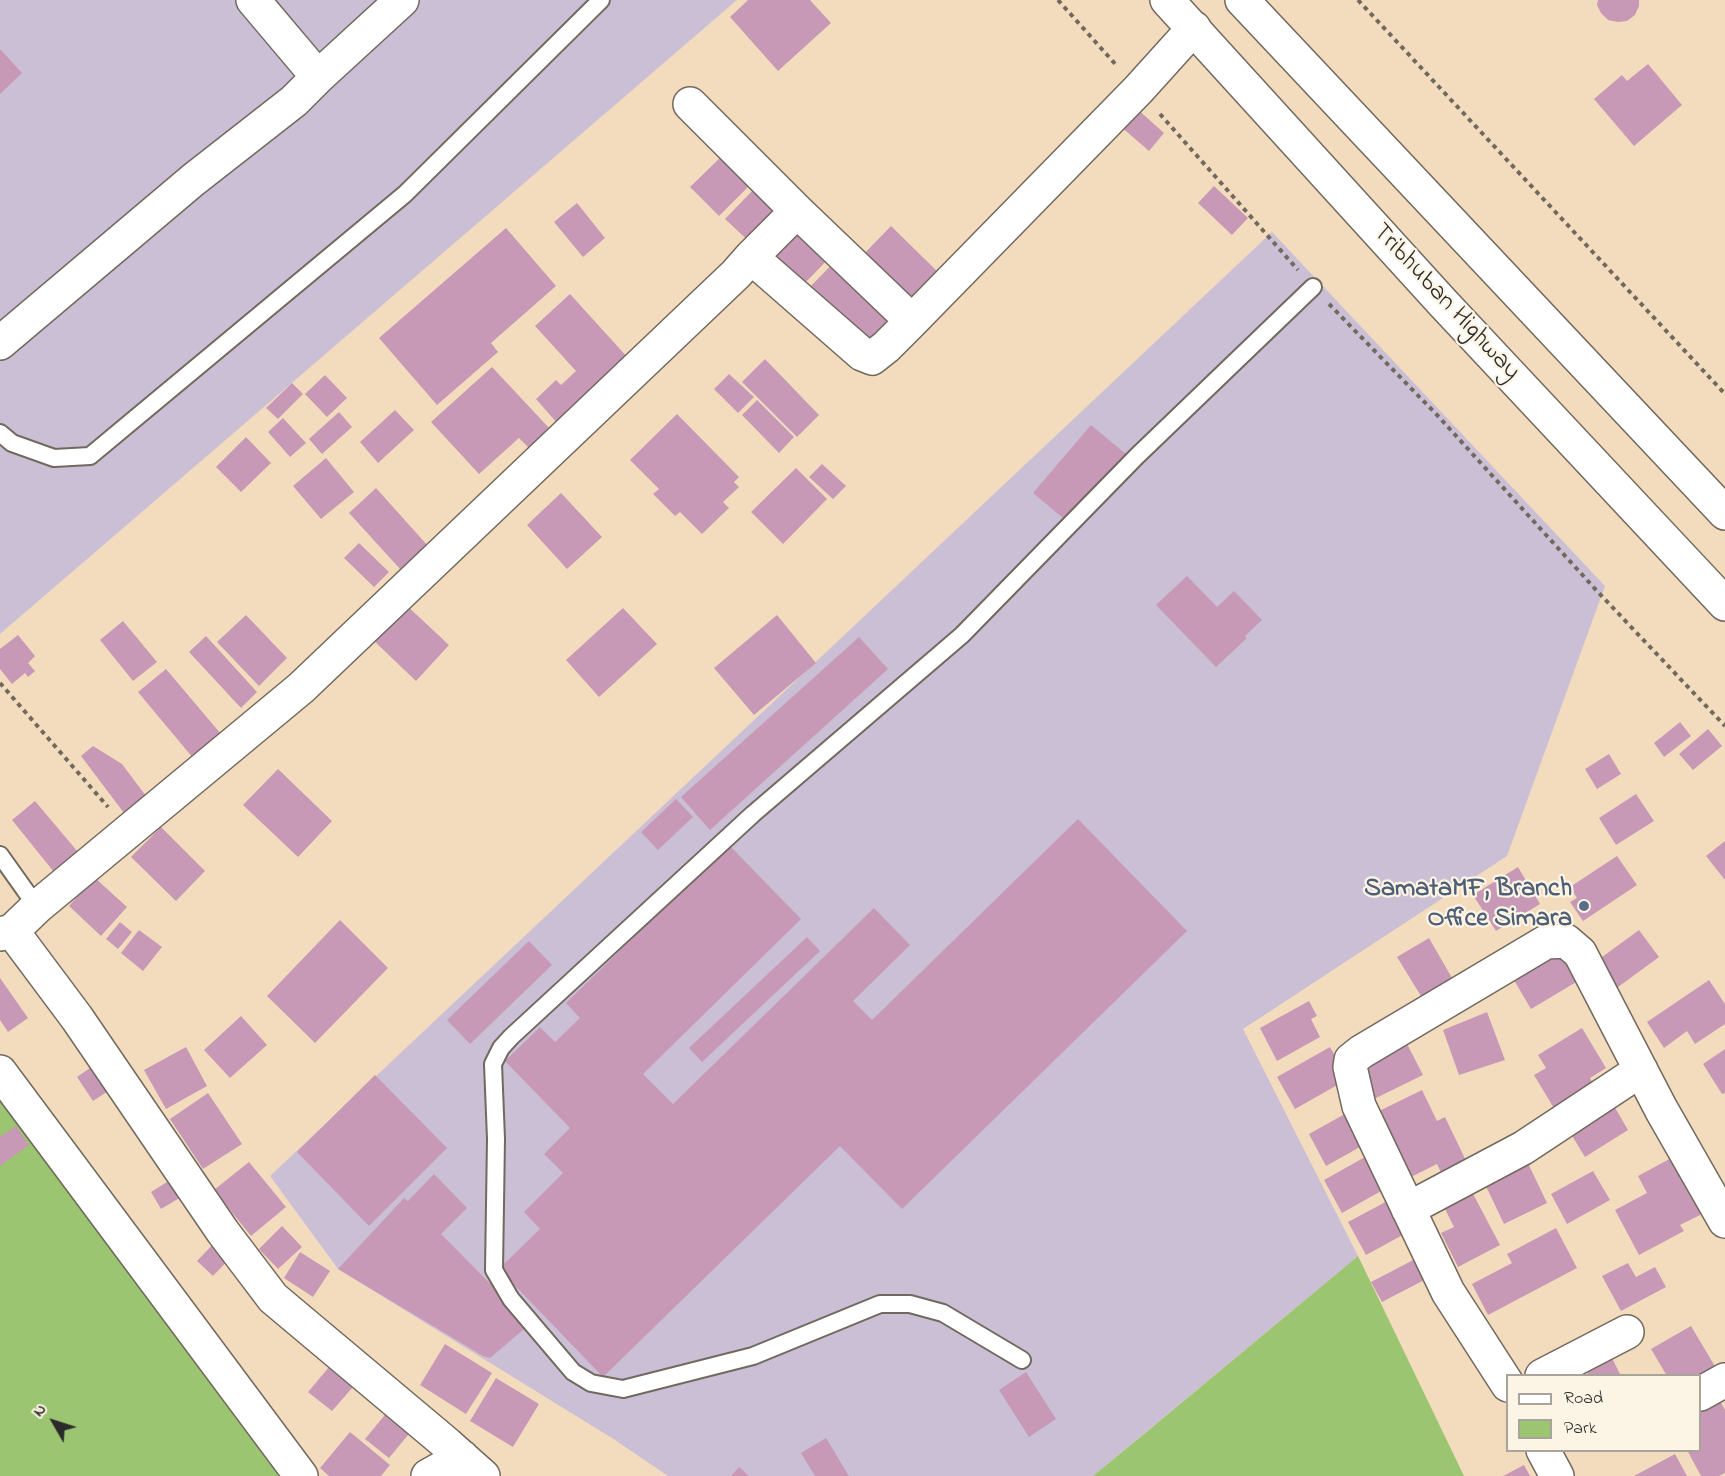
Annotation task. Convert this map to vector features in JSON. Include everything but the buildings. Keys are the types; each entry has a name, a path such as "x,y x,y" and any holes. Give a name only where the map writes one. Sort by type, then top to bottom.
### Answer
{"main road":[{"path":"253,0 318,77"},
{"path":"0,342 193,180 294,101 402,0"},
{"name":"Tribhuban Highway","path":"1167,0 1443,303 1725,604"},
{"path":"1242,0 1725,513"},
{"path":"751,257 862,354 872,358 912,321 1138,90 1194,28"},
{"path":"690,104 912,321"},
{"path":"473,1467 273,1298 223,1232 77,1018 6,933 301,688 727,282 797,211"},
{"path":"1506,1382 1448,1292 1359,1106 1350,1067 1352,1060 1361,1052 1546,942 1566,941 1580,953 1641,1070 1725,1221"},
{"path":"1408,1209 1523,1148 1641,1070"},
{"path":"0,1072 302,1476"},
{"path":"1546,1374 1627,1332"},
{"path":"1701,1393 1725,1380"},
{"path":"1544,1452 1557,1476"},
{"path":"428,1476 473,1467"}],"lane":[{"path":"0,433 12,443 54,458 90,456 405,194 601,0"},
{"path":"1022,1360 943,1313 910,1304 880,1304 753,1356 622,1389 591,1383 573,1372 511,1299 494,1270 496,1138 493,1064 501,1048 511,1037 727,838 962,635 1137,456 1313,287"},
{"path":"0,855 37,908"}],"path":[{"path":"1058,0 1313,287 1438,416 1597,591 1725,726"},
{"path":"1358,0 1725,394"},
{"path":"0,683 130,832"}],"shaded area":[{"path":"0,0 737,0 0,634"},
{"path":"1272,232 1605,586 1507,856 1243,1029 1358,1256 1093,1476 668,1476 615,1440 338,1269 270,1176"}],"green space":[{"path":"0,1061 299,1476 0,1476"},
{"path":"1358,1256 1464,1476 1093,1476 1144,1434"}],"place":[{"name":"SamataMF, Branch Office Simara","path":"1584,906"}]}
